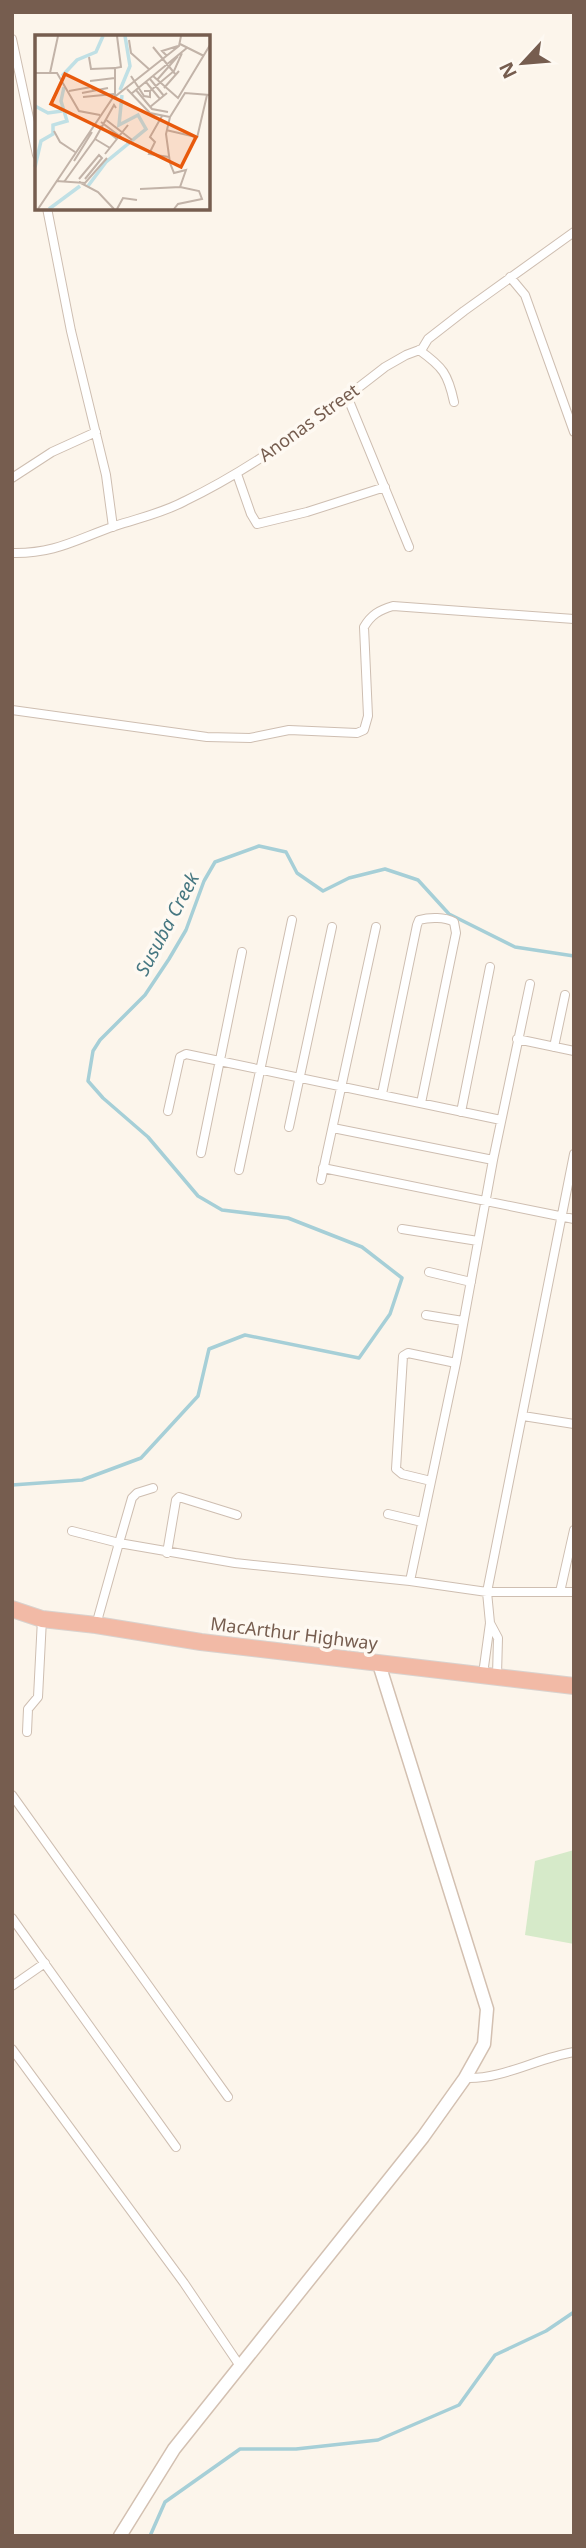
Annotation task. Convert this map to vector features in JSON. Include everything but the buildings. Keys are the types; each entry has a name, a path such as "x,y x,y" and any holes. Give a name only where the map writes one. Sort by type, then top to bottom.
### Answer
{"highway":[{"name":"MacArthur Highway","path":"12,1609 42,1619 201,1642 574,1686"}],"street":[{"path":"12,39 35,146"},
{"path":"47,210 71,331 106,475 113,527"},
{"name":"Anonas Street","path":"12,553 53,550 153,515 237,474 397,360 419,351 431,337 574,232"},
{"path":"510,277 525,295 574,432"},
{"path":"419,351 430,358 449,378 454,402"},
{"path":"347,396 410,547"},
{"path":"12,478 52,452 96,432"},
{"path":"237,474 257,524 307,512 385,487"},
{"path":"12,710 207,737 250,738 289,730 357,733 363,730 368,716 365,627 376,612 393,606 574,619"},
{"path":"382,1094 417,925 419,920 449,919 454,922 456,933 421,1103"},
{"path":"239,1170 292,920"},
{"path":"289,1127 332,927"},
{"path":"321,1180 376,927"},
{"path":"201,1153 242,952"},
{"path":"461,1112 490,967"},
{"path":"410,1581 456,1363 493,1160 530,984"},
{"path":"554,1047 565,996"},
{"path":"517,1039 574,1051"},
{"path":"168,1111 180,1057 186,1054 501,1120"},
{"path":"333,1128 493,1160"},
{"path":"490,1674 487,1592 574,1154"},
{"path":"323,1168 574,1219"},
{"path":"402,1229 478,1241"},
{"path":"429,1272 471,1282"},
{"path":"426,1315 463,1321"},
{"path":"431,1481 402,1474 396,1469 403,1356 408,1353 456,1363"},
{"path":"523,1416 574,1424"},
{"path":"96,1625 132,1498 137,1493 153,1488"},
{"path":"167,1553 176,1500 179,1496 237,1515"},
{"path":"388,1514 422,1522"},
{"path":"559,1592 574,1530"},
{"path":"72,1531 119,1544 235,1563 410,1581 487,1592 574,1592"},
{"path":"27,1732 28,1709 38,1697 42,1619"},
{"path":"490,1623 498,1637 490,1674"},
{"path":"120,2536 174,2449 423,2137 465,2078 484,2044 487,2009 379,1664"},
{"path":"12,1795 228,2097"},
{"path":"12,1918 176,2147"},
{"path":"12,1986 45,1963"},
{"path":"12,2049 184,2283 240,2366"},
{"path":"465,2078 482,2079 574,2052"}],"green space":[{"path":"574,1850 574,1944 525,1935 535,1861"}],"waterway":[{"name":"Susuba Creek","path":"12,1485 82,1480 141,1458 198,1396 209,1349 245,1335 359,1358 390,1314 402,1278 362,1247 288,1218 222,1210 198,1196 148,1137 103,1098 88,1081 93,1051 100,1040 145,995 169,959 186,930 204,881 215,862 259,846 286,852 297,873 323,891 349,878 385,869 418,880 449,914 515,947 574,956"},
{"path":"150,2536 165,2502 240,2449 296,2449 378,2440 459,2405 495,2355 546,2331 574,2312"}]}
